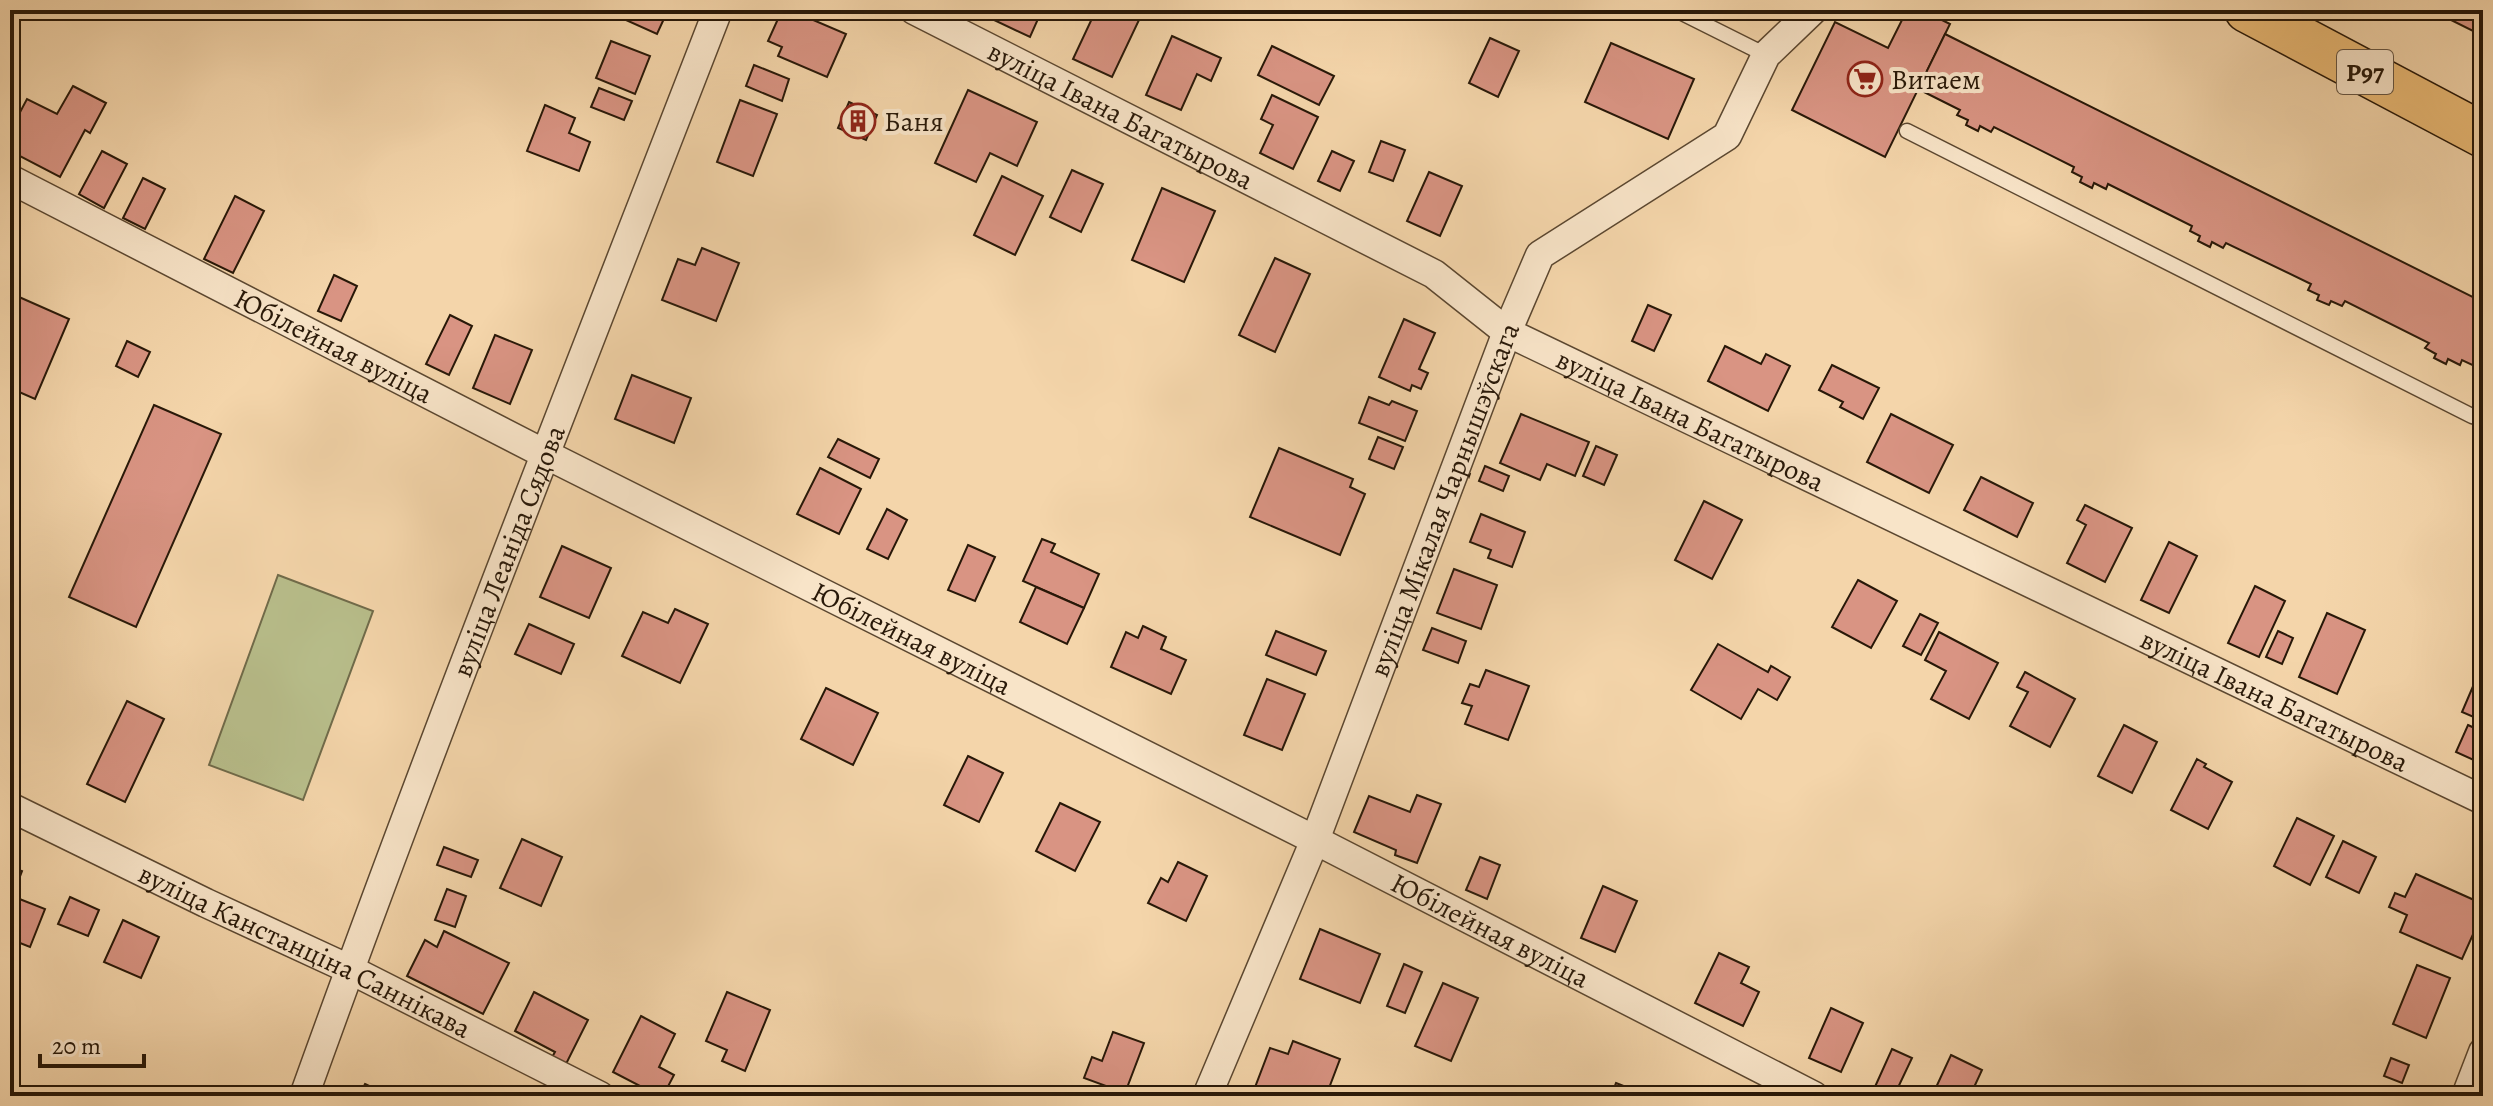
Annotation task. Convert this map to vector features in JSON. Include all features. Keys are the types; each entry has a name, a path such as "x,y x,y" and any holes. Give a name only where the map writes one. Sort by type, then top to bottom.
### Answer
{"main road":[{"name":"Р97","path":"2247,10 2483,135"}],"street":[{"name":"вуліца Леаніда Сядова","path":"304,1096 349,969 545,454 718,10"},
{"name":"вуліца Івана Багатырова","path":"914,10 1434,274 1507,332 2483,800"},
{"name":"вуліца Мікалая Чарнышэўскага","path":"1207,1096 1315,840 1507,332 1540,255 1727,136 1766,55 1813,10"},
{"name":"Юбілейная вуліца","path":"10,179 545,454 1315,840 1814,1096"},
{"name":"вуліца Канстанціна Саннікава","path":"10,807 349,969 600,1096"},
{"path":"2466,1096 2483,1052"}],"lane":[{"path":"1676,10 1766,55"},
{"path":"1907,131 2483,419"}],"green space":[{"path":"278,575 373,611 303,800 209,765"}],"building":[{"path":"620,10 668,10 657,34 617,16"},
{"path":"782,10 790,10 846,34 827,77 778,56 782,47 768,41"},
{"path":"998,10 1042,10 1030,37 994,20"},
{"path":"1096,10 1118,10 1139,20 1112,77 1073,59"},
{"name":"Витаем","path":"1907,10 1922,10 1950,24 1885,157 1792,110 1835,22 1888,48"},
{"path":"2431,10 2483,10 2483,36"},
{"path":"1945,34 2483,302 2483,370 2462,360 2460,365 2448,359 2446,364 2434,358 2436,354 2425,348 2429,343 2345,301 2342,306 2317,300 2319,295 2308,290 2311,284 2226,243 2223,248 2212,242 2210,247 2198,241 2200,236 2190,231 2192,226 2108,184 2106,189 2094,183 2092,188 2080,182 2082,177 2072,172 2074,167 1994,127 1991,132 1980,126 1978,131 1966,125 1968,120 1957,115 1960,110 1918,89"},
{"path":"1172,36 1221,58 1211,81 1197,74 1181,110 1146,95"},
{"path":"1490,38 1519,51 1498,97 1469,83"},
{"path":"611,41 650,56 635,94 596,78"},
{"path":"1611,43 1694,79 1668,139 1585,102"},
{"path":"1272,46 1334,76 1319,105 1258,75"},
{"path":"754,65 789,79 782,101 746,86"},
{"path":"73,86 106,103 90,133 85,130 60,177 10,151 10,131 27,99 57,114"},
{"path":"599,88 632,101 624,120 591,107"},
{"path":"968,90 1037,122 1017,166 990,153 976,182 935,163"},
{"path":"1272,95 1318,117 1293,169 1260,153 1273,125 1261,119"},
{"path":"740,100 777,114 753,176 717,162"},
{"name":"Баня","path":"849,102 877,115 866,140 838,128"},
{"path":"545,105 575,118 569,133 590,142 579,171 527,151"},
{"path":"1381,141 1405,150 1393,181 1369,172"},
{"path":"102,151 127,164 104,208 79,194"},
{"path":"1332,151 1354,161 1340,191 1318,181"},
{"path":"1072,170 1103,184 1081,232 1050,217"},
{"path":"1429,172 1462,186 1440,236 1407,221"},
{"path":"1002,176 1043,196 1015,255 974,235"},
{"path":"143,178 165,189 145,229 123,218"},
{"path":"1162,188 1215,211 1184,282 1132,260"},
{"path":"235,196 264,211 233,273 204,259"},
{"path":"702,248 739,263 716,321 662,300 678,259 695,265"},
{"path":"1275,258 1310,274 1275,352 1239,335"},
{"path":"334,275 357,286 341,321 318,311"},
{"path":"10,293 69,319 35,399 10,388"},
{"path":"1648,305 1671,315 1654,351 1632,341"},
{"path":"450,315 472,326 449,375 426,364"},
{"path":"1404,319 1435,333 1419,369 1428,373 1421,389 1412,385 1410,391 1379,377"},
{"path":"495,335 532,350 510,404 473,388"},
{"path":"127,341 150,352 138,377 116,366"},
{"path":"1725,346 1761,364 1766,354 1790,366 1768,411 1708,381"},
{"path":"1832,365 1879,388 1863,419 1840,407 1843,402 1819,390"},
{"path":"632,375 691,398 674,443 615,419"},
{"path":"1369,397 1389,405 1392,401 1417,411 1405,441 1359,423"},
{"path":"154,405 221,434 136,627 69,597"},
{"path":"1521,414 1589,442 1575,476 1547,464 1540,480 1500,463"},
{"path":"1891,414 1953,445 1929,493 1867,462"},
{"path":"1378,437 1403,447 1394,469 1369,459"},
{"path":"838,439 879,459 870,478 828,457"},
{"path":"1596,446 1617,455 1604,485 1583,476"},
{"path":"1279,448 1353,479 1350,487 1365,494 1340,555 1250,517"},
{"path":"1485,466 1509,476 1503,491 1479,481"},
{"path":"820,468 861,489 839,534 797,514"},
{"path":"1981,477 2033,503 2017,537 1964,510"},
{"path":"1704,501 1742,520 1712,579 1675,560"},
{"path":"2085,505 2132,528 2105,582 2067,563 2086,525 2077,520"},
{"path":"887,509 907,520 888,559 867,549"},
{"path":"1481,514 1525,532 1512,567 1488,558 1491,550 1470,542"},
{"path":"1042,539 1055,544 1051,552 1099,574 1084,608 1023,581"},
{"path":"2169,542 2197,556 2169,613 2141,600"},
{"path":"968,545 995,557 975,601 948,590"},
{"path":"562,546 611,568 589,618 540,597"},
{"path":"1454,569 1497,585 1481,629 1437,613"},
{"path":"1858,580 1897,601 1871,648 1832,627"},
{"path":"2255,586 2285,601 2259,657 2228,643"},
{"path":"1036,587 1084,608 1067,644 1020,622"},
{"path":"675,609 708,624 680,683 622,656 643,612 668,623"},
{"path":"2327,613 2365,630 2337,694 2299,677"},
{"path":"1920,614 1938,623 1921,655 1903,646"},
{"path":"529,624 574,644 561,674 515,654"},
{"path":"1143,626 1166,637 1161,649 1186,660 1171,694 1111,667 1126,632 1138,638"},
{"path":"1432,628 1466,641 1458,663 1423,650"},
{"path":"1276,631 1326,651 1316,675 1266,655"},
{"path":"2278,631 2293,638 2282,664 2266,657"},
{"path":"1939,632 1998,663 1969,719 1931,699 1946,671 1925,660"},
{"path":"1718,644 1768,672 1771,666 1790,677 1777,700 1758,689 1741,719 1691,690"},
{"path":"2483,663 2483,721 2462,712"},
{"path":"1486,670 1529,686 1508,740 1465,724 1472,706 1462,703 1470,684 1479,687"},
{"path":"2025,672 2075,699 2050,747 2010,726 2028,692 2017,687"},
{"path":"1267,679 1305,694 1282,750 1244,735"},
{"path":"826,688 878,713 853,765 801,739"},
{"path":"127,701 164,719 125,802 87,784"},
{"path":"2124,725 2157,742 2132,793 2098,776"},
{"path":"2468,725 2483,732 2483,750 2478,762 2456,752"},
{"path":"968,756 1003,773 979,822 944,805"},
{"path":"2197,759 2206,764 2204,767 2232,782 2208,829 2171,810"},
{"path":"1417,795 1441,804 1417,863 1395,855 1396,850 1354,832 1369,796 1410,812"},
{"path":"1060,803 1100,822 1075,871 1036,851"},
{"path":"2297,818 2334,836 2310,885 2274,866"},
{"path":"522,839 562,857 541,906 500,888"},
{"path":"2343,841 2376,857 2359,893 2326,877"},
{"path":"444,847 478,860 471,877 437,865"},
{"path":"1480,857 1500,865 1487,899 1466,890"},
{"path":"1178,862 1207,876 1186,921 1148,903 1161,878 1168,882"},
{"path":"10,867 22,871 10,903"},
{"path":"2416,874 2483,904 2483,912 2462,959 2400,932 2407,915 2389,907 2395,893 2405,897"},
{"path":"1603,886 1637,901 1615,952 1581,938"},
{"path":"447,889 466,896 455,927 435,920"},
{"path":"70,897 99,910 88,936 58,924"},
{"path":"17,898 45,909 30,947 10,939 10,915"},
{"path":"123,920 159,937 141,978 104,962"},
{"path":"1320,929 1380,954 1360,1003 1300,979"},
{"path":"444,931 509,963 483,1014 407,976 425,940 437,947"},
{"path":"1719,953 1749,967 1741,983 1759,992 1743,1026 1695,1003"},
{"path":"1404,964 1422,972 1405,1013 1387,1006"},
{"path":"2417,965 2450,978 2426,1038 2393,1024"},
{"path":"1443,983 1478,998 1451,1061 1415,1046"},
{"path":"534,992 588,1020 565,1066 551,1059 555,1052 515,1031"},
{"path":"727,992 770,1010 745,1071 722,1061 727,1050 706,1041"},
{"path":"1831,1008 1863,1023 1841,1072 1809,1058"},
{"path":"641,1016 675,1034 659,1067 674,1075 663,1096 645,1096 646,1089 613,1072"},
{"path":"1113,1032 1144,1043 1125,1093 1084,1078 1092,1057 1102,1061"},
{"path":"1293,1041 1340,1059 1326,1096 1270,1096 1254,1090 1270,1048 1288,1054"},
{"path":"1892,1049 1912,1058 1894,1096 1874,1089"},
{"path":"1951,1055 1982,1070 1970,1096 1932,1096"},
{"path":"2391,1058 2409,1065 2402,1083 2384,1076"},
{"path":"1616,1083 1634,1090 1632,1096 1611,1096"},
{"path":"365,1084 390,1096 359,1096"}],"place":[{"name":"Витаем","path":"1865,79"},
{"name":"Баня","path":"858,121"}]}
